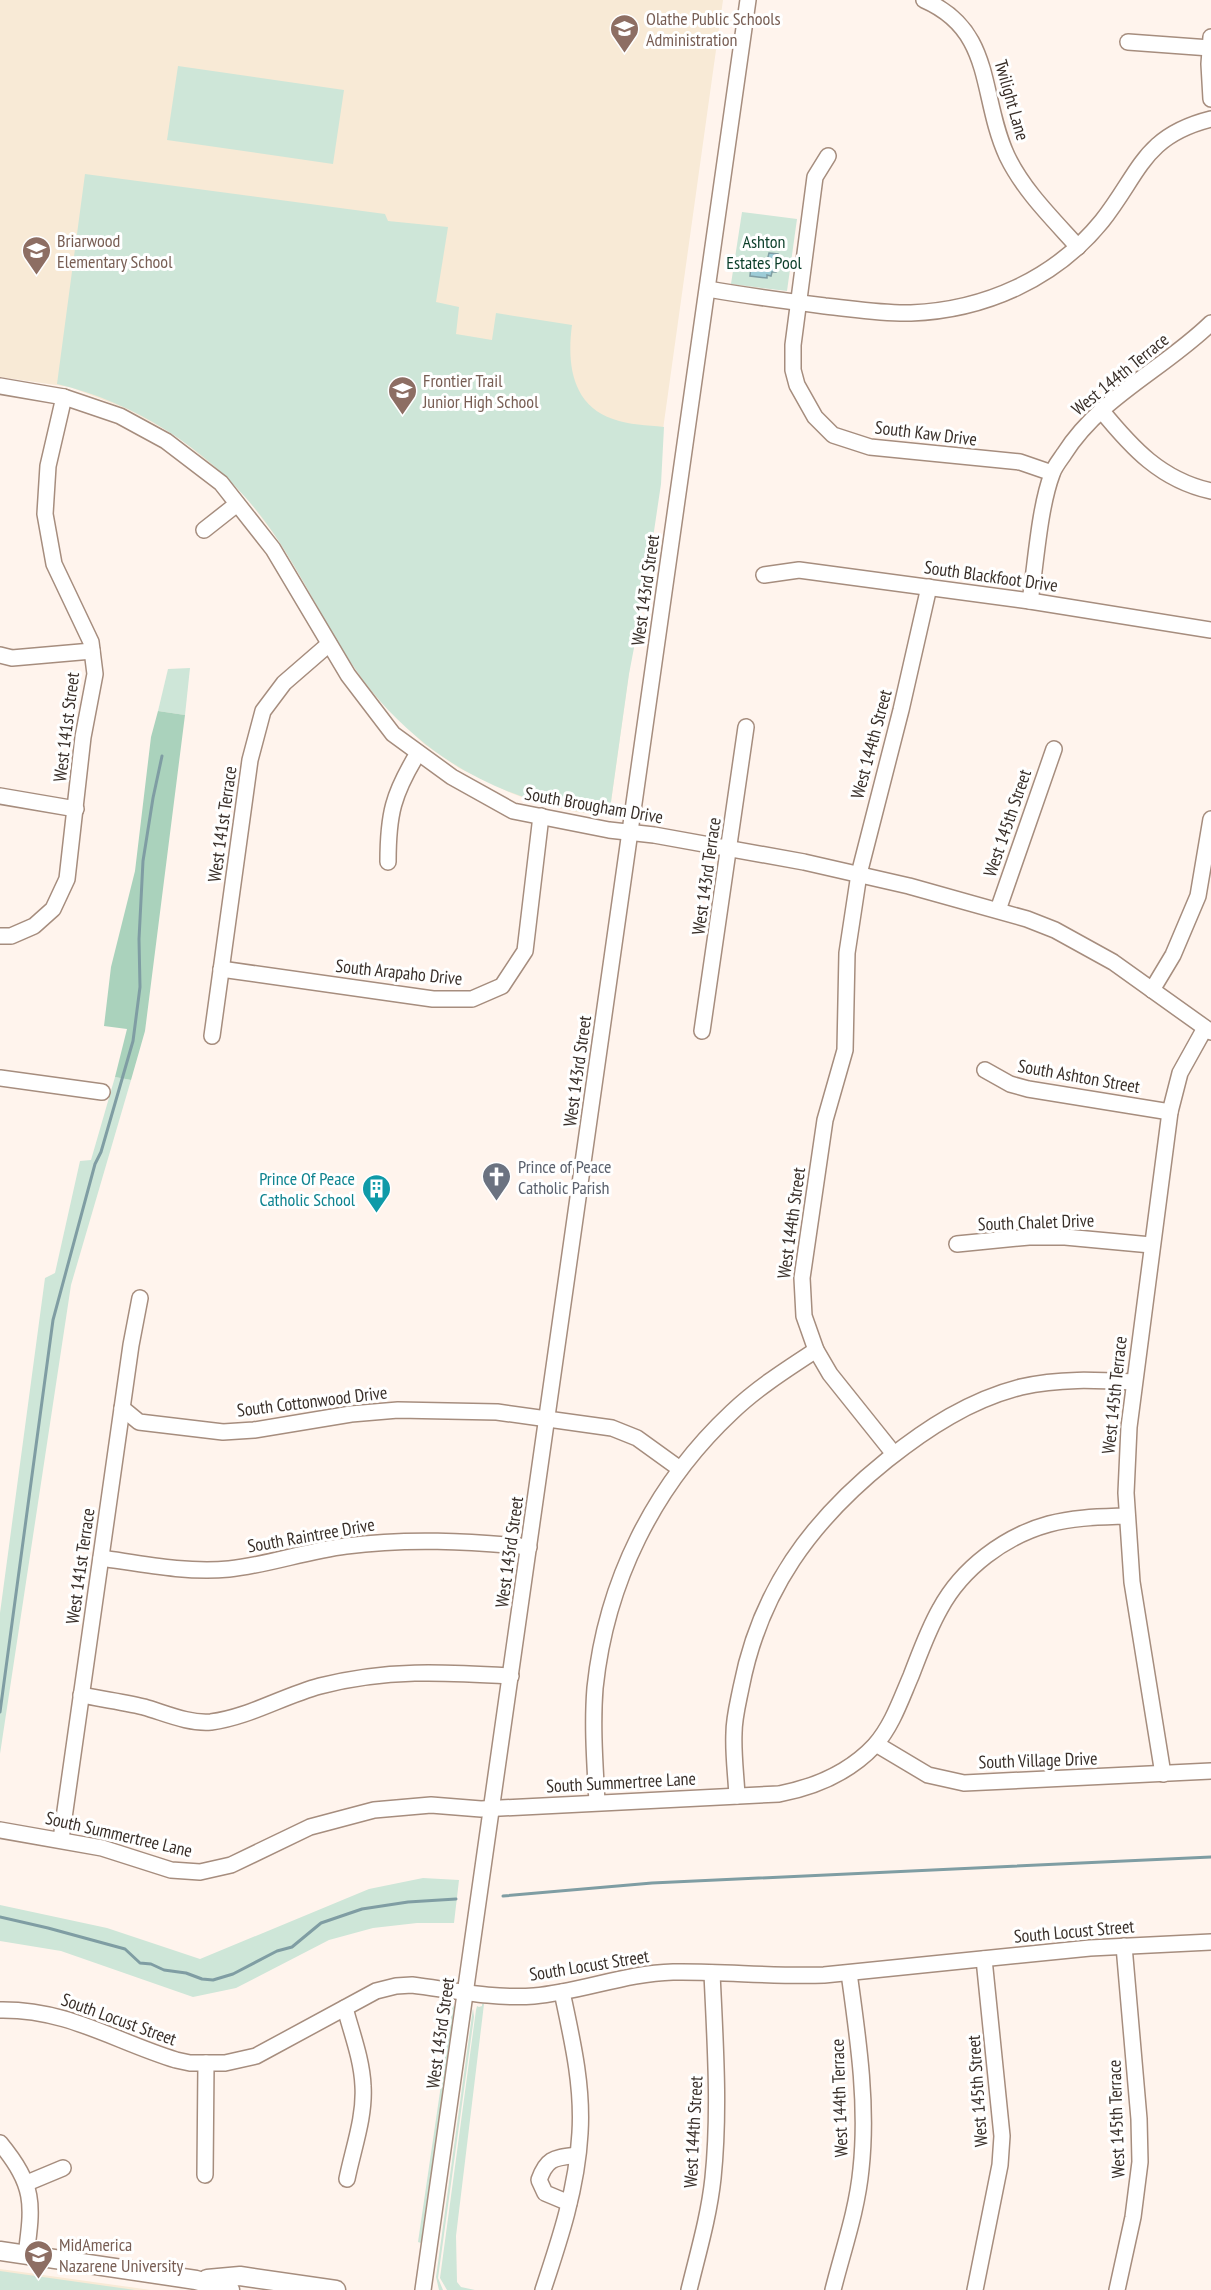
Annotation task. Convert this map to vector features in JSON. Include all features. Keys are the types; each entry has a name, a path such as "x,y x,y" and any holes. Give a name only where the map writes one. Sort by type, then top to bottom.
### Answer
{"main road":[{"path":"0,2252 196,2280 230,2290"},
{"path":"196,2280 240,2276 336,2290"}],"street":[{"name":"West 143rd Street","path":"423,2290 748,0"},
{"name":"Twilight Lane","path":"924,0 949,14 969,36 981,62 994,122 1008,158 1029,192 1078,247"},
{"path":"1211,37 1209,64 1211,99"},
{"path":"1128,42 1210,48"},
{"path":"708,289 797,303 901,313 940,311 969,305 1006,293 1048,271 1078,247 1106,215 1139,164 1152,150 1174,133 1211,119"},
{"path":"797,303 815,177 828,156"},
{"name":"South Kaw Drive","path":"797,303 793,370 797,385 810,410 833,435 870,447 1020,462 1052,473"},
{"name":"West 144th Terrace","path":"1030,601 1042,516 1052,473 1075,437 1101,410 1168,360 1211,323"},
{"name":"South Brougham Drive","path":"0,386 64,397 120,416 166,441 221,483 273,549 348,675 393,734 452,777 513,811 729,848 859,874 998,910 1036,922 1083,944 1113,962 1208,1030"},
{"name":"West 141st Street","path":"0,936 11,936 34,926 53,909 68,879 83,737 94,674 91,642 54,564 45,514 48,466 64,397"},
{"path":"1101,410 1150,464 1196,488 1211,491"},
{"path":"204,530 237,504"},
{"name":"South Blackfoot Drive","path":"764,575 799,570 1030,601 1211,630"},
{"name":"West 144th Street","path":"894,1454 830,1374 816,1350 804,1316 802,1278 825,1120 844,1050 847,953 859,874 901,710 929,587"},
{"name":"West 141st Terrace","path":"212,1036 250,760 263,711 284,683 329,644"},
{"path":"0,654 12,658 92,651"},
{"name":"West 143rd Terrace","path":"702,1031 746,727"},
{"name":"West 145th Street","path":"998,910 1054,749"},
{"path":"388,862 391,807 399,784 417,753"},
{"path":"0,796 76,809"},
{"name":"South Arapaho Drive","path":"222,969 433,999 472,999 502,986 525,951 541,816"},
{"path":"1152,990 1173,955 1198,896 1211,819"},
{"name":"West 145th Terrace","path":"1163,1774 1132,1582 1126,1464 1151,1245 1170,1112 1180,1074 1208,1030"},
{"name":"South Ashton Street","path":"985,1070 1010,1084 1028,1089 1170,1112"},
{"path":"0,1078 102,1092"},
{"name":"South Chalet Drive","path":"957,1244 1065,1237 1151,1245"},
{"name":"West 141st Terrace","path":"61,1839 122,1408 140,1298"},
{"path":"597,1802 594,1731 595,1690 600,1651 617,1586 645,1523 680,1469 705,1438 733,1410 769,1381 816,1350"},
{"path":"737,1796 735,1722 753,1640 781,1579 822,1520 849,1492 894,1454 935,1424 963,1408 1021,1387 1052,1382 1081,1380 1134,1382"},
{"name":"South Cottonwood Drive","path":"122,1408 138,1422 224,1432 254,1430 351,1414 398,1410 497,1412 606,1427 648,1444 680,1469"},
{"name":"South Summertree Lane","path":"0,1830 102,1848 171,1870 200,1872 231,1865 310,1827 363,1812 404,1806 493,1808 779,1794 803,1789 824,1782 845,1770 876,1744 894,1715 941,1606 969,1570 1012,1539 1049,1524 1084,1518 1127,1516"},
{"name":"South Raintree Drive","path":"101,1558 199,1570 237,1568 335,1548 382,1542 459,1541 529,1547"},
{"path":"81,1695 142,1707 183,1719 210,1722 235,1717 319,1686 354,1678 428,1671 511,1676"},
{"name":"South Village Drive","path":"876,1744 928,1775 964,1782 1211,1771"},
{"name":"South Locust Street","path":"0,2010 38,2012 75,2020 155,2054 176,2060 225,2063 256,2056 376,1991 396,1986 412,1985 507,1996 562,1992 645,1975 672,1972 785,1976 1124,1946 1211,1942"},
{"name":"West 145th Terrace","path":"1117,2290 1133,2217 1140,2162 1139,2119 1124,1946"},
{"name":"West 145th Street","path":"975,2290 1000,2164 1002,2136 984,1959"},
{"name":"West 144th Terrace","path":"833,2290 856,2202 863,2139 862,2085 849,1972"},
{"name":"West 144th Street","path":"689,2290 704,2232 716,2147 717,2105 712,1973"},
{"path":"543,2290 569,2203 580,2133 575,2051 562,1992"},
{"path":"345,2008 358,2055 364,2089 346,2179"},
{"path":"205,2175 206,2063"},
{"path":"0,2143 14,2160 27,2183 31,2208 26,2255"},
{"path":"569,2203 545,2193 539,2180 544,2166 555,2158 577,2155"},
{"path":"27,2183 63,2168"}],"shaded area":[{"name":"Frontier Trail Junior High School","path":"0,0 723,0 609,816 540,804 511,793 459,768 424,744 380,701 361,678 279,541 246,497 222,473 175,435 127,409 70,387 0,377"},
{"name":"MidAmerica Nazarene University","path":"0,2269 151,2290 0,2290"}],"green space":[{"path":"178,66 344,90 333,164 167,140"},
{"name":"Frontier Trail Junior High School","path":"85,174 385,214 388,221 448,227 436,302 459,307 456,334 492,340 496,313 572,325 570,353 572,367 580,393 588,404 619,421 664,427 661,484 646,585 629,674 609,816 576,811 513,793 484,781 429,747 404,726 365,682 338,643 278,540 235,486 210,462 153,422 91,394 57,384"},
{"name":"Ashton Estates Pool","path":"742,212 797,219 787,291 731,284"},
{"path":"190,668 185,715 158,711 168,669"},
{"path":"158,711 185,715 145,1031 131,1080 115,1077 127,1029 104,1026 111,967 135,871 151,737"},
{"path":"115,1077 131,1080 71,1285 0,1754 0,1613 45,1278 55,1273 80,1161 91,1160"},
{"path":"423,1878 459,1880 454,1923 417,1923 373,1928 329,1940 236,1988 193,1997 61,1951 0,1941 0,1905 107,1928 200,1959 369,1889"},
{"path":"453,2003 455,2010 421,2243 418,2242"},
{"path":"484,2004 456,2236 457,2282 461,2287 475,2290 447,2290 440,2278 476,2010 477,2006 482,2006"},
{"path":"473,2008 474,2017 438,2278 443,2290 439,2290 436,2277"},
{"name":"MidAmerica Nazarene University","path":"0,2271 135,2290 0,2290"}],"water":[{"path":"769,253 778,254 776,272 772,272 771,276 767,275 767,278 750,276 751,266 766,265"}],"waterway":[{"path":"0,1712 53,1320 95,1164 101,1152 133,1041 140,987 139,939 143,861 162,756"},
{"path":"503,1896 652,1883 1211,1857"},
{"path":"0,1917 125,1949 140,1963 213,1980 233,1974 277,1951 292,1947 321,1923 362,1909 408,1902 456,1899"}],"place":[{"name":"Olathe Public Schools Administration","path":"625,54"},
{"name":"Briarwood Elementary School","path":"36,276"},
{"name":"Frontier Trail Junior High School","path":"402,416"},
{"name":"Prince of Peace Catholic Parish","path":"497,1202"},
{"name":"Prince Of Peace Catholic School","path":"376,1214"},
{"name":"MidAmerica Nazarene University","path":"38,2280"}]}
